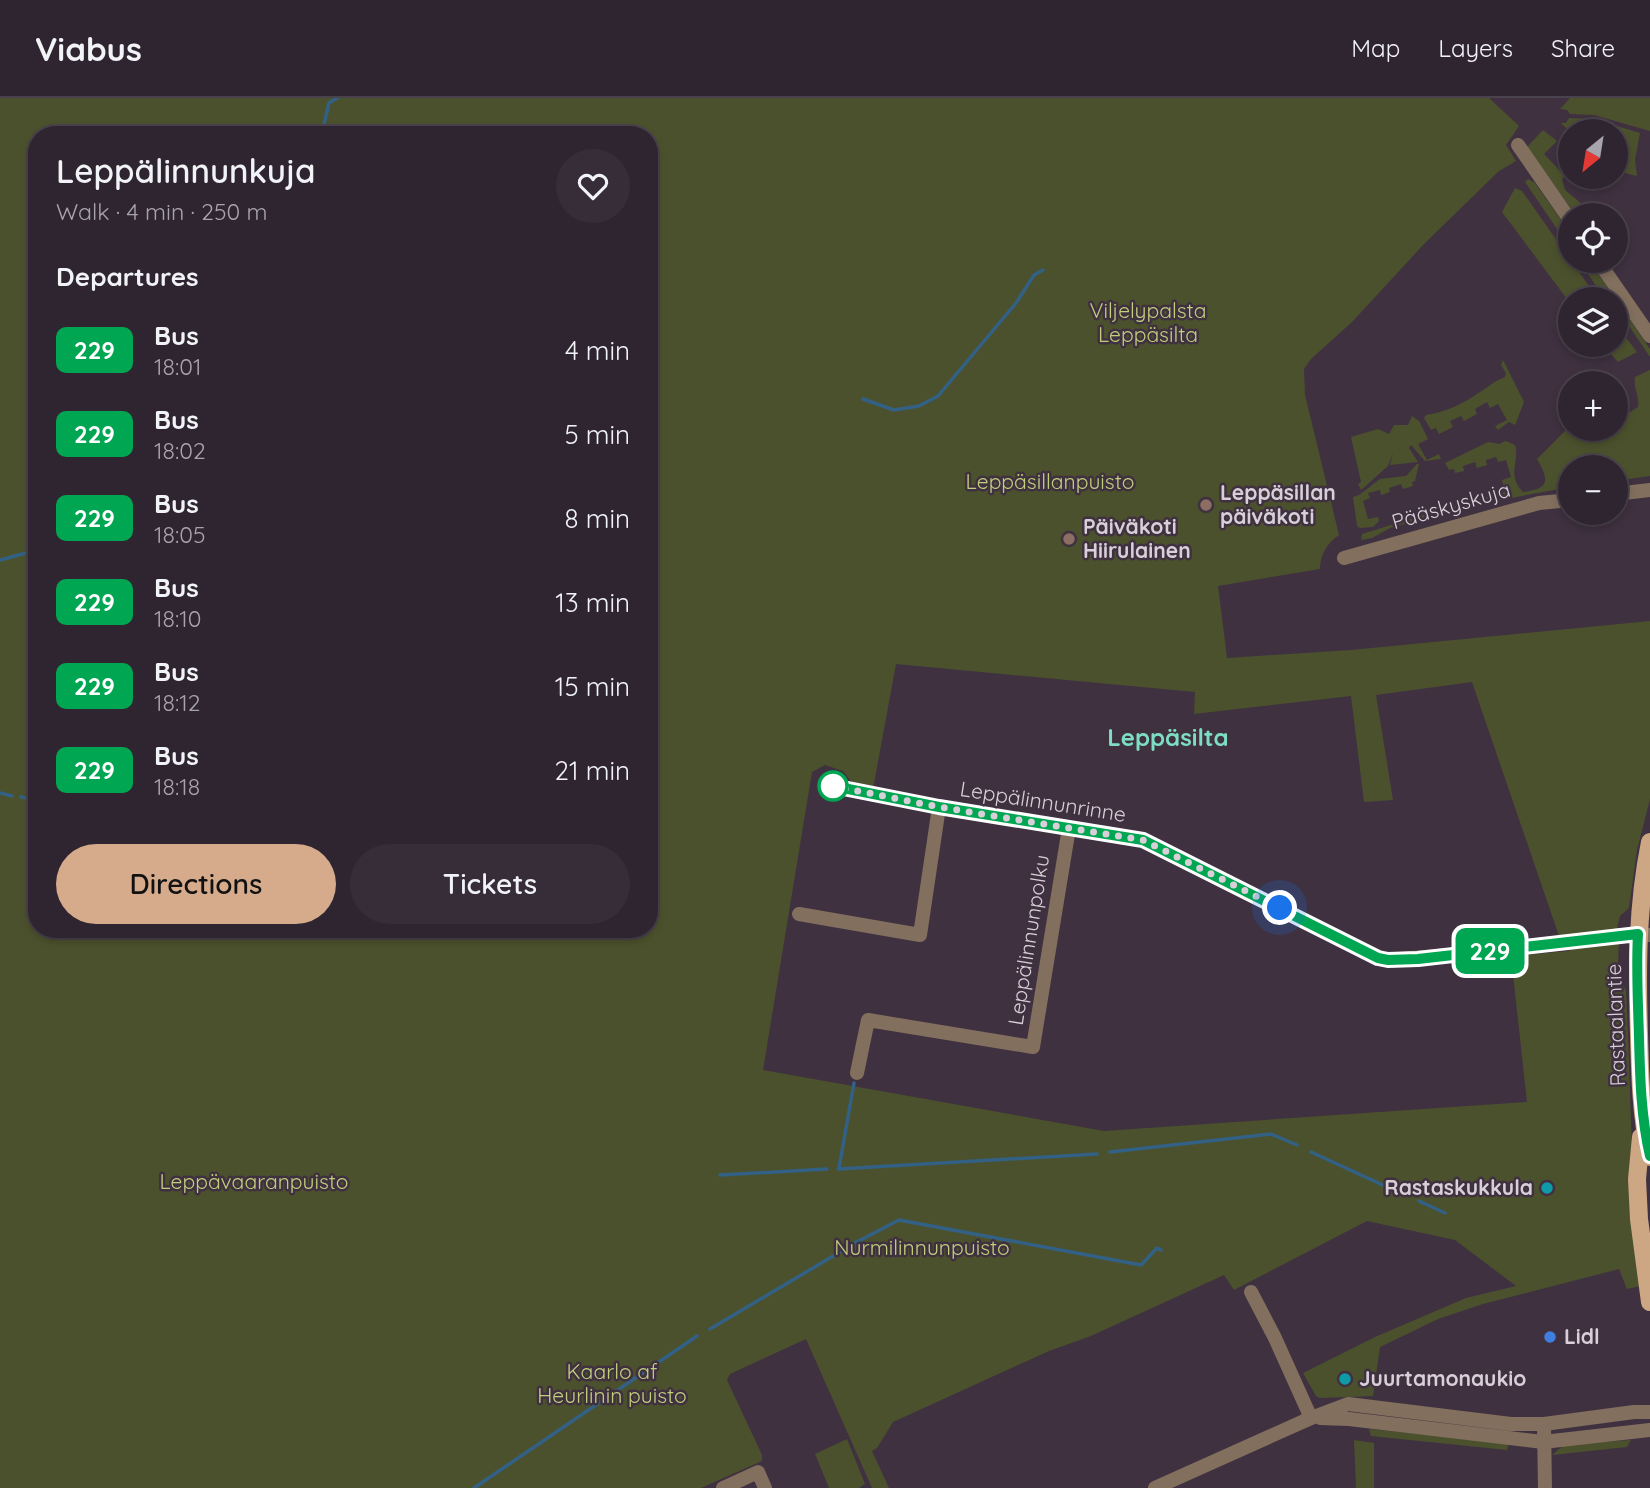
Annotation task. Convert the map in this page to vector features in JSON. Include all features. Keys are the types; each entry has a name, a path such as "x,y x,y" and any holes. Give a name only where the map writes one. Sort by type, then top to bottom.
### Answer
{"main road":[{"name":"Rastaalantie","path":"1650,842 1643,878 1644,934 1636,974 1643,1124 1637,1179 1639,1219 1648,1257 1650,1302"},
{"name":"Rastaalantie","path":"1643,1124 1650,1157"}],"street":[{"path":"1518,145 1558,203"},
{"path":"1606,273 1650,336"},
{"path":"1628,493 1650,491"},
{"name":"Pääskyskuja","path":"1344,558 1539,503 1558,501"},
{"name":"Leppälinnunrinne","path":"833,786 939,807 1104,832 1149,842 1378,958 1388,960 1432,958 1644,934"},
{"path":"799,914 920,935 939,807"},
{"name":"Leppälinnunpolku","path":"858,1073 868,1020 1033,1047 1069,828"},
{"path":"1251,1292 1311,1418"},
{"path":"1155,1488 1348,1404 1511,1424 1544,1424 1650,1412"},
{"path":"1311,1418 1349,1419 1543,1443 1650,1430"},
{"path":"1544,1424 1545,1488"},
{"path":"723,1488 758,1472 765,1488"}],"green space":[{"name":"Leppävaaranpuisto","path":"0,98 1489,98 1519,126 1506,145 1516,161 1499,171 1424,244 1304,369 1305,395 1339,535 1325,550 1320,569 1218,586 1227,658 1351,650 1650,621 1650,799 1637,850 1629,908 1620,916 1617,929 1559,936 1472,682 1376,695 1393,800 1364,802 1351,696 1194,714 1195,692 896,664 873,789 853,784 843,771 825,765 812,772 763,1070 1104,1131 1527,1102 1511,956 1569,951 1570,946 1617,942 1619,974 1626,990 1633,1175 1641,1286 1627,1289 1619,1269 1483,1304 1438,1319 1380,1347 1373,1396 1320,1398 1316,1396 1303,1373 1375,1337 1466,1298 1516,1286 1455,1240 1367,1221 1234,1290 1224,1275 893,1422 877,1448 872,1451 889,1488 872,1488 806,1339 730,1374 727,1380 762,1455 762,1461 701,1488 0,1488"},
{"path":"1570,98 1650,98 1650,131 1628,125 1628,119 1570,114 1567,110 1560,109"},
{"path":"1628,129 1640,133 1635,160 1637,176 1628,174"},
{"path":"1543,130 1557,141 1544,154 1558,169 1558,189 1565,189 1581,203 1567,203 1527,147"},
{"path":"1528,179 1535,183 1558,216 1558,230 1525,182"},
{"path":"1515,188 1522,191 1558,242 1558,273 1580,273 1590,287 1558,287 1502,212"},
{"path":"1587,273 1597,273 1607,287 1597,287"},
{"path":"1628,317 1650,349 1650,357 1628,324"},
{"path":"1628,340 1637,352 1628,357"},
{"path":"1614,357 1628,357 1618,362"},
{"path":"1503,360 1524,402 1515,425 1509,422 1498,430 1495,426 1507,420 1498,404 1490,408 1487,402 1475,409 1477,414 1464,421 1461,416 1450,421 1453,427 1439,434 1436,428 1431,430 1424,418 1426,415 1459,405 1505,377 1506,373 1501,365"},
{"path":"1650,370 1650,476 1628,479 1628,455 1558,455 1558,489 1452,509 1505,492 1502,480 1511,477 1506,460 1498,462 1496,457 1486,460 1487,465 1477,468 1475,462 1463,466 1464,471 1455,473 1454,469 1449,470 1445,463 1488,442 1499,444 1506,441 1515,445 1515,480 1523,492 1538,489 1545,483 1544,473 1537,459 1558,438 1558,441 1628,441 1628,412 1638,407 1635,377"},
{"path":"1412,416 1419,421 1428,439 1418,444 1427,460 1439,454 1441,459 1425,461 1411,445 1409,448 1418,462 1390,465 1393,453 1388,466 1361,490 1351,437 1378,429 1389,434 1394,425 1408,425"},
{"path":"1417,464 1413,486 1403,489 1401,484 1389,488 1390,492 1381,495 1380,490 1368,493 1370,498 1363,501 1368,519 1378,517 1379,521 1373,527 1357,526 1353,497 1380,479 1406,476"},
{"path":"1439,510 1440,514 1390,528 1372,538 1361,540 1362,534"},
{"path":"1369,1429 1509,1443 1507,1450 1371,1436"},
{"path":"847,1439 865,1484 859,1488 829,1488 815,1454"},
{"path":"1354,1440 1374,1443 1374,1488 1356,1488"},
{"path":"1631,1440 1627,1447 1552,1455 1564,1445"}],"waterway":[{"path":"323,126 329,103 337,98"},
{"path":"863,399 894,410 919,406 938,396 1016,303 1034,275 1043,270"},
{"path":"0,560 28,552"},
{"path":"0,793 12,796"},
{"path":"21,797 28,798"},
{"path":"839,1168 854,1083"},
{"path":"1110,1152 1271,1134 1297,1145"},
{"path":"1311,1152 1400,1193"},
{"path":"838,1169 1097,1154"},
{"path":"720,1175 827,1169"},
{"path":"1419,1201 1445,1213"},
{"path":"849,1246 899,1220 1141,1265 1157,1248 1161,1250"},
{"path":"710,1329 845,1249"},
{"path":"474,1488 697,1336"}],"bus line":[{"name":"229","path":"833,786 939,807 1143,840 1378,958 1388,960 1418,959 1638,934 1636,974 1641,1102 1650,1156"}],"place":[{"name":"Leppäsillan päiväkoti","path":"1206,505"},
{"name":"Päiväkoti Hiirulainen","path":"1069,539"},
{"name":"Rastaskukkula","path":"1547,1188"},
{"name":"Lidl","path":"1550,1337"},
{"name":"Juurtamonaukio","path":"1345,1379"}],"district":[{"name":"Leppäsilta","path":"1168,738"}],"route":[{"path":"833,786 939,807 1143,840 1280,908"}],"park label":[{"name":"Viljelypalsta Leppäsilta","path":"1148,323"},
{"name":"Leppäsillanpuisto","path":"1050,482"},
{"name":"Nurmilinnunpuisto","path":"922,1248"},
{"name":"Kaarlo af Heurlinin puisto","path":"612,1384"}]}
